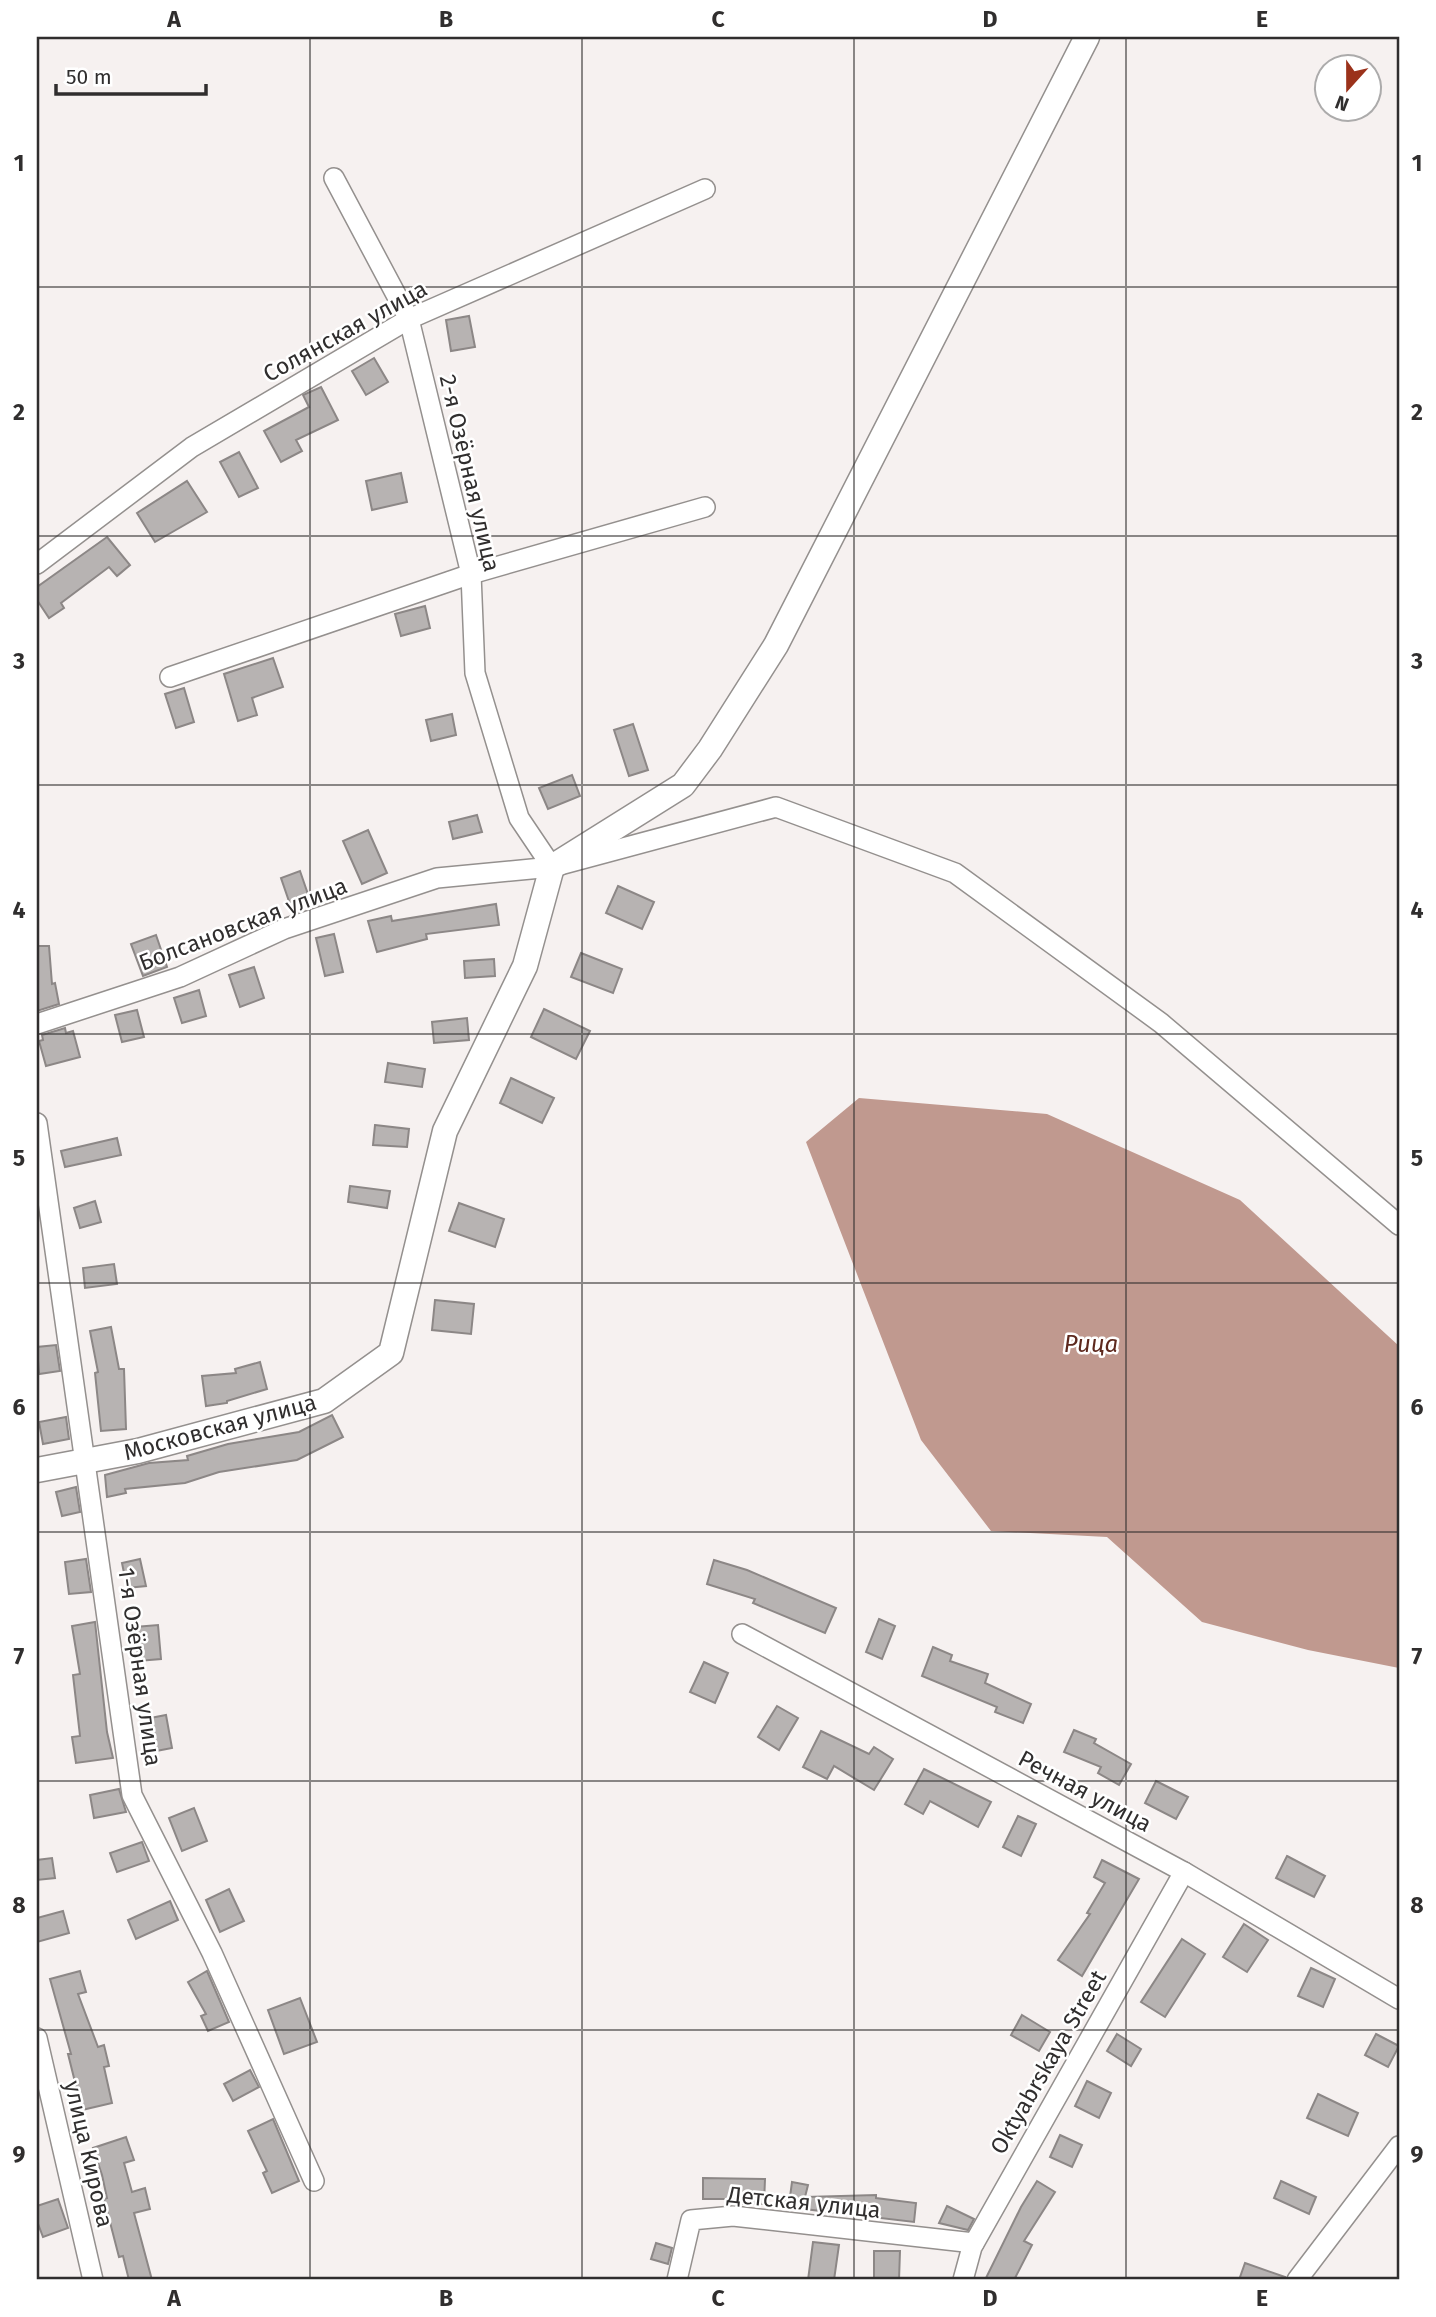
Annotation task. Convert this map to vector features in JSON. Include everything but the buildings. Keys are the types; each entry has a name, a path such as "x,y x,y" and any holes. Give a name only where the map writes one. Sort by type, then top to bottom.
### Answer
{"street":[{"path":"552,867 683,785 710,750 776,645 1087,37"},
{"name":"2-я Озёрная улица","path":"334,178 409,319 471,573 475,673 519,818 552,867"},
{"name":"Солянская улица","path":"37,564 192,447 409,319 705,188"},
{"path":"170,677 471,573 705,507"},
{"name":"Болсановская улица","path":"37,1024 180,977 284,929 437,878 552,867 776,807 956,873 1161,1023 1399,1225"},
{"name":"Московская улица","path":"37,1470 138,1451 324,1401 391,1353 446,1131 525,966 552,867"},
{"name":"1-я Озёрная улица","path":"37,1123 132,1794 212,1953 314,2181"},
{"name":"Речная улица","path":"742,1634 1184,1872 1399,1999"},
{"name":"Oktyabrskaya Street","path":"963,2280 974,2243 1184,1872"},
{"name":"улица Кирова","path":"37,2038 93,2280"},
{"path":"1297,2280 1399,2146"},
{"name":"Детская улица","path":"677,2280 691,2220 733,2216 974,2243"}],"water":[{"name":"Рица","path":"859,1098 1047,1114 1240,1200 1399,1346 1399,1668 1308,1650 1202,1622 1107,1537 991,1531 921,1440 806,1142"}]}
